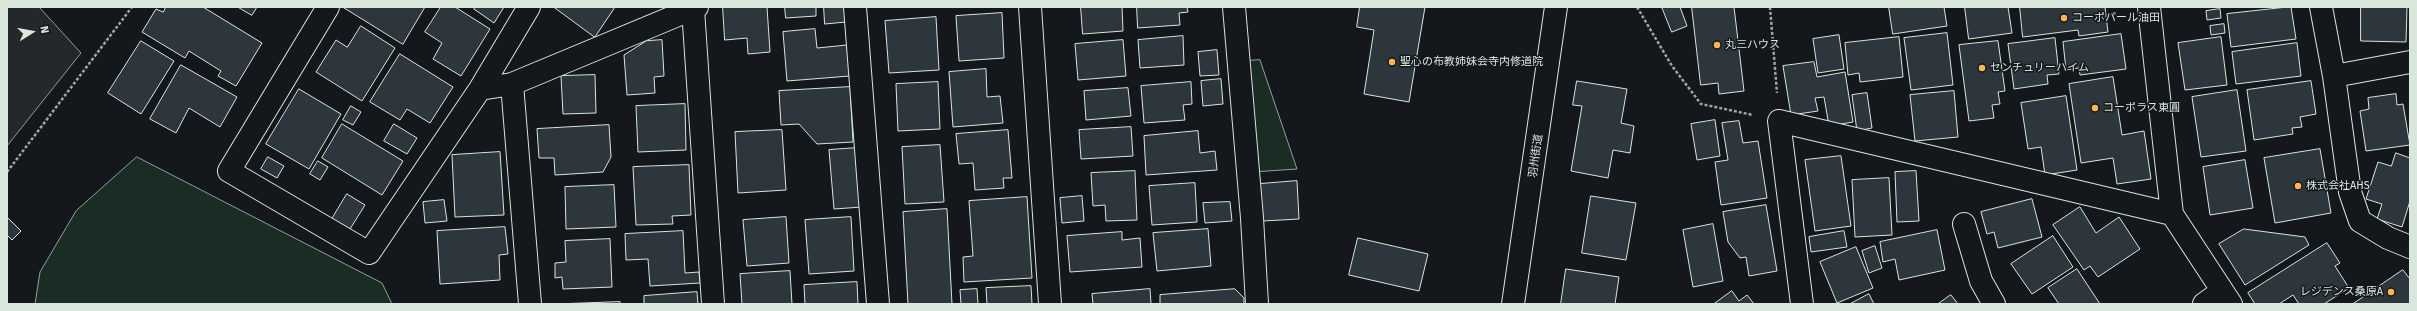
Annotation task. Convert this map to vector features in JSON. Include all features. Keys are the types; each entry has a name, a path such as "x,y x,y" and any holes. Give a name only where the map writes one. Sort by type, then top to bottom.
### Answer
{"street":[{"path":"328,7 228,171 369,253 480,89 529,7"},
{"path":"855,7 878,304"},
{"path":"1030,7 1050,304"},
{"path":"1234,7 1252,218 1257,304"},
{"name":"羽州街道","path":"1513,304 1556,7"},
{"path":"2149,7 2172,214 2226,298 2204,304"},
{"path":"2321,7 2334,76 2350,192 2360,221 2388,238 2410,247"},
{"path":"480,89 512,84 695,8 713,304"},
{"path":"2334,76 2410,62"},
{"path":"512,84 530,304"},
{"path":"1802,304 1779,121 2172,214"},
{"path":"1964,224 1981,282 1994,304"}],"path":[{"path":"7,172 132,7"},
{"path":"1637,7 1672,66 1701,104 1779,121 1770,7"}],"green space":[{"path":"1260,60 1297,169 1253,172 1246,61"},
{"path":"137,157 382,283 392,304 35,304 40,272 76,211"}],"shaded area":[{"path":"7,7 39,7 81,53 7,146"}],"building":[{"path":"166,7 203,7 262,43 236,86 218,76 221,71 189,51 185,58 142,32 156,9 163,12"},
{"path":"238,7 257,7 252,15"},
{"path":"343,7 425,7 403,44"},
{"path":"441,7 455,7 490,29 461,76 433,59 442,43 425,32"},
{"path":"476,7 504,7 494,23 474,9"},
{"path":"554,7 615,7 595,37"},
{"path":"723,7 767,7 770,52 748,54 747,38 725,40"},
{"path":"785,7 816,7 816,16 786,18"},
{"path":"824,7 845,7 846,22 825,24"},
{"path":"1081,7 1122,7 1123,31 1083,34"},
{"path":"1137,7 1187,7 1188,12 1179,13 1180,25 1138,28"},
{"name":"聖心の布教姉妹会寺内修道院","path":"1360,7 1425,7 1409,102 1364,94 1374,30 1357,27"},
{"path":"1662,7 1680,7 1687,26 1672,32"},
{"name":"丸三ハウス","path":"1692,7 1734,7 1744,91 1719,94 1718,83 1701,85"},
{"path":"1889,7 1944,7 1947,26 1893,34"},
{"path":"1965,7 2008,7 2012,33 1969,39"},
{"name":"コーポパール油田","path":"2020,7 2105,7 2108,32 2079,36 2078,30 2023,37"},
{"path":"2291,7 2296,39 2231,47 2227,14"},
{"path":"2361,7 2407,7 2406,42 2361,41"},
{"path":"2220,9 2221,18 2207,20 2206,11"},
{"path":"1002,13 1004,58 959,61 956,16"},
{"path":"936,17 939,70 889,73 885,21"},
{"path":"2224,24 2225,33 2211,35 2210,26"},
{"path":"361,26 395,48 362,101 316,72 336,40 347,47"},
{"path":"815,29 817,48 847,45 850,76 787,81 783,32"},
{"path":"1947,33 1953,85 1911,90 1904,38"},
{"path":"2121,34 2126,69 2080,75 2079,68 2066,70 2063,42"},
{"path":"1839,35 1844,69 1818,73 1813,39"},
{"path":"1183,36 1184,65 1140,68 1138,40"},
{"path":"1899,37 1903,77 1860,82 1859,73 1848,75 1845,43"},
{"path":"2221,37 2227,85 2185,90 2178,43"},
{"path":"2055,38 2059,74 2047,75 2048,84 2014,89 2008,44"},
{"path":"662,40 664,76 654,77 655,93 627,95 624,55 646,41"},
{"path":"1123,40 1126,76 1078,80 1075,44"},
{"path":"141,41 174,61 141,114 108,93"},
{"name":"センチュリーハイム","path":"1998,41 2005,91 1998,92 2000,104 1992,105 1994,118 1969,121 1959,45"},
{"path":"2297,43 2301,76 2236,84 2232,52"},
{"path":"1217,50 1219,75 1200,76 1198,52"},
{"path":"400,54 453,87 430,123 407,109 400,120 370,102"},
{"path":"1814,62 1817,77 1845,72 1853,122 1829,126 1824,97 1815,98 1818,111 1791,115 1783,66"},
{"path":"181,65 237,97 220,127 189,108 176,133 150,119"},
{"path":"986,69 987,97 1000,96 1003,123 953,127 949,72"},
{"path":"595,75 596,113 563,114 561,76"},
{"name":"コーポラス東圓","path":"2113,77 2122,135 2144,131 2151,179 2117,184 2113,158 2081,163 2069,84"},
{"path":"1221,79 1223,104 1203,106 1201,81"},
{"path":"1577,81 1627,89 1621,123 1634,126 1630,153 1613,150 1608,178 1571,171 1582,106 1573,105"},
{"path":"2311,81 2316,114 2300,117 2302,127 2292,128 2293,134 2254,140 2247,90"},
{"path":"938,82 940,129 898,131 896,84"},
{"path":"1191,82 1192,104 1183,105 1185,120 1144,123 1141,86"},
{"path":"850,87 853,142 817,144 799,124 781,125 779,91"},
{"path":"1128,88 1131,116 1086,120 1084,91"},
{"path":"299,89 341,114 309,169 266,144"},
{"path":"2237,90 2246,151 2201,157 2192,97"},
{"path":"1954,91 1958,137 1915,141 1910,95"},
{"path":"1867,93 1872,128 1857,131 1852,95"},
{"path":"2396,94 2397,105 2403,104 2410,145 2366,151 2360,111 2369,109 2368,98"},
{"path":"2066,96 2077,170 2045,175 2041,147 2028,149 2021,103"},
{"path":"685,104 686,150 638,152 636,106"},
{"path":"351,106 361,112 353,125 343,120"},
{"path":"1715,120 1720,156 1697,160 1691,124"},
{"path":"1739,121 1743,143 1758,141 1767,198 1721,205 1715,162 1728,160 1722,123"},
{"path":"342,124 403,161 382,195 322,158"},
{"path":"394,124 417,138 407,154 384,141"},
{"path":"609,125 611,157 603,172 555,175 554,158 539,158 537,129"},
{"path":"1131,127 1133,156 1081,159 1079,130"},
{"path":"782,130 786,190 738,193 735,132"},
{"path":"1008,130 1012,178 1003,178 1004,188 975,190 973,163 959,164 956,134"},
{"path":"1198,131 1200,153 1215,151 1217,170 1146,175 1144,136"},
{"path":"940,145 944,202 905,204 902,147"},
{"path":"857,148 862,207 834,209 829,150"},
{"name":"株式会社AHS","path":"2320,149 2331,213 2275,223 2264,158"},
{"path":"500,152 504,215 455,217 452,155"},
{"path":"2396,153 2410,158 2410,201 2402,227 2377,219 2382,204 2366,199 2378,162 2391,166"},
{"path":"1841,156 1851,226 1815,231 1805,160"},
{"path":"268,157 284,166 277,178 261,169"},
{"path":"2245,160 2253,208 2210,215 2203,167"},
{"path":"318,161 328,167 320,180 310,174"},
{"path":"689,165 691,215 672,216 673,224 636,225 633,167"},
{"path":"1135,171 1137,220 1106,221 1105,205 1093,206 1091,173"},
{"path":"1916,171 1919,221 1897,222 1895,172"},
{"path":"1889,178 1892,235 1855,237 1852,180"},
{"path":"1297,181 1299,219 1263,221 1260,184"},
{"path":"1195,183 1197,222 1152,225 1149,186"},
{"path":"614,185 616,227 566,229 565,187"},
{"path":"347,194 365,205 350,229 332,219"},
{"path":"1082,196 1084,221 1062,223 1060,198"},
{"path":"1591,196 1636,203 1626,260 1582,253"},
{"path":"1027,197 1032,278 964,282 963,257 973,256 969,201"},
{"path":"2032,199 2042,237 1998,248 1994,232 1987,234 1981,212"},
{"path":"444,200 447,221 425,223 423,202"},
{"path":"1230,202 1232,221 1205,223 1203,203"},
{"path":"1766,205 1777,271 1749,276 1746,257 1740,258 1728,242 1723,212"},
{"path":"2080,207 2096,233 2119,217 2140,249 2098,277 2090,266 2084,270 2053,225"},
{"path":"947,209 952,304 908,304 903,212"},
{"path":"7,217 21,231 12,240 7,235"},
{"path":"786,217 789,263 747,266 743,220"},
{"path":"851,217 854,271 809,274 805,220"},
{"path":"1713,224 1723,281 1693,287 1683,230"},
{"path":"505,227 508,254 499,255 500,280 440,284 437,231"},
{"path":"1208,229 1211,266 1157,271 1153,233"},
{"path":"2244,229 2305,237 2309,245 2245,285 2219,244"},
{"path":"1937,230 1945,270 1899,280 1895,259 1883,262 1880,242"},
{"path":"683,231 685,273 699,272 700,283 650,286 648,259 626,260 625,234"},
{"path":"1844,231 1847,247 1811,252 1809,237"},
{"path":"1122,232 1122,240 1140,238 1142,267 1070,272 1067,236"},
{"path":"2053,236 2073,267 2032,294 2011,264"},
{"path":"1358,238 1428,254 1419,291 1349,275"},
{"path":"610,239 612,287 563,289 562,277 555,278 555,263 566,262 565,241"},
{"path":"2327,243 2340,263 2335,266 2349,288 2324,304 2299,304 2293,295 2279,304 2255,304 2248,293"},
{"path":"1875,246 1882,268 1869,273 1862,251"},
{"path":"1856,247 1873,288 1837,303 1820,262"},
{"path":"1566,269 1619,277 1615,304 1561,304"},
{"path":"2077,269 2100,304 2059,304 2048,288"},
{"name":"レジデンス桑原A","path":"2403,270 2410,279 2410,304 2353,304"},
{"path":"790,271 792,304 742,304 740,274"},
{"path":"857,282 858,304 805,304 804,285"},
{"path":"1031,286 1032,304 987,304 986,288"},
{"path":"977,289 978,304 961,304 960,290"},
{"path":"1150,289 1151,304 1093,304 1092,294"},
{"path":"1235,289 1244,298 1244,304 1160,304 1160,295"},
{"path":"1732,291 1739,301 1747,295 1754,304 1714,304"},
{"path":"697,292 698,304 644,304 644,296"},
{"path":"1869,294 1874,304 1850,304"},
{"path":"1951,295 1958,304 1938,304"},
{"path":"620,302 620,304 556,304"}],"place":[{"name":"コーポパール油田","path":"2064,18"},
{"name":"丸三ハウス","path":"1717,45"},
{"name":"聖心の布教姉妹会寺内修道院","path":"1392,62"},
{"name":"センチュリーハイム","path":"1982,68"},
{"name":"コーポラス東圓","path":"2095,108"},
{"name":"株式会社AHS","path":"2298,186"},
{"name":"レジデンス桑原A","path":"2391,292"}]}
